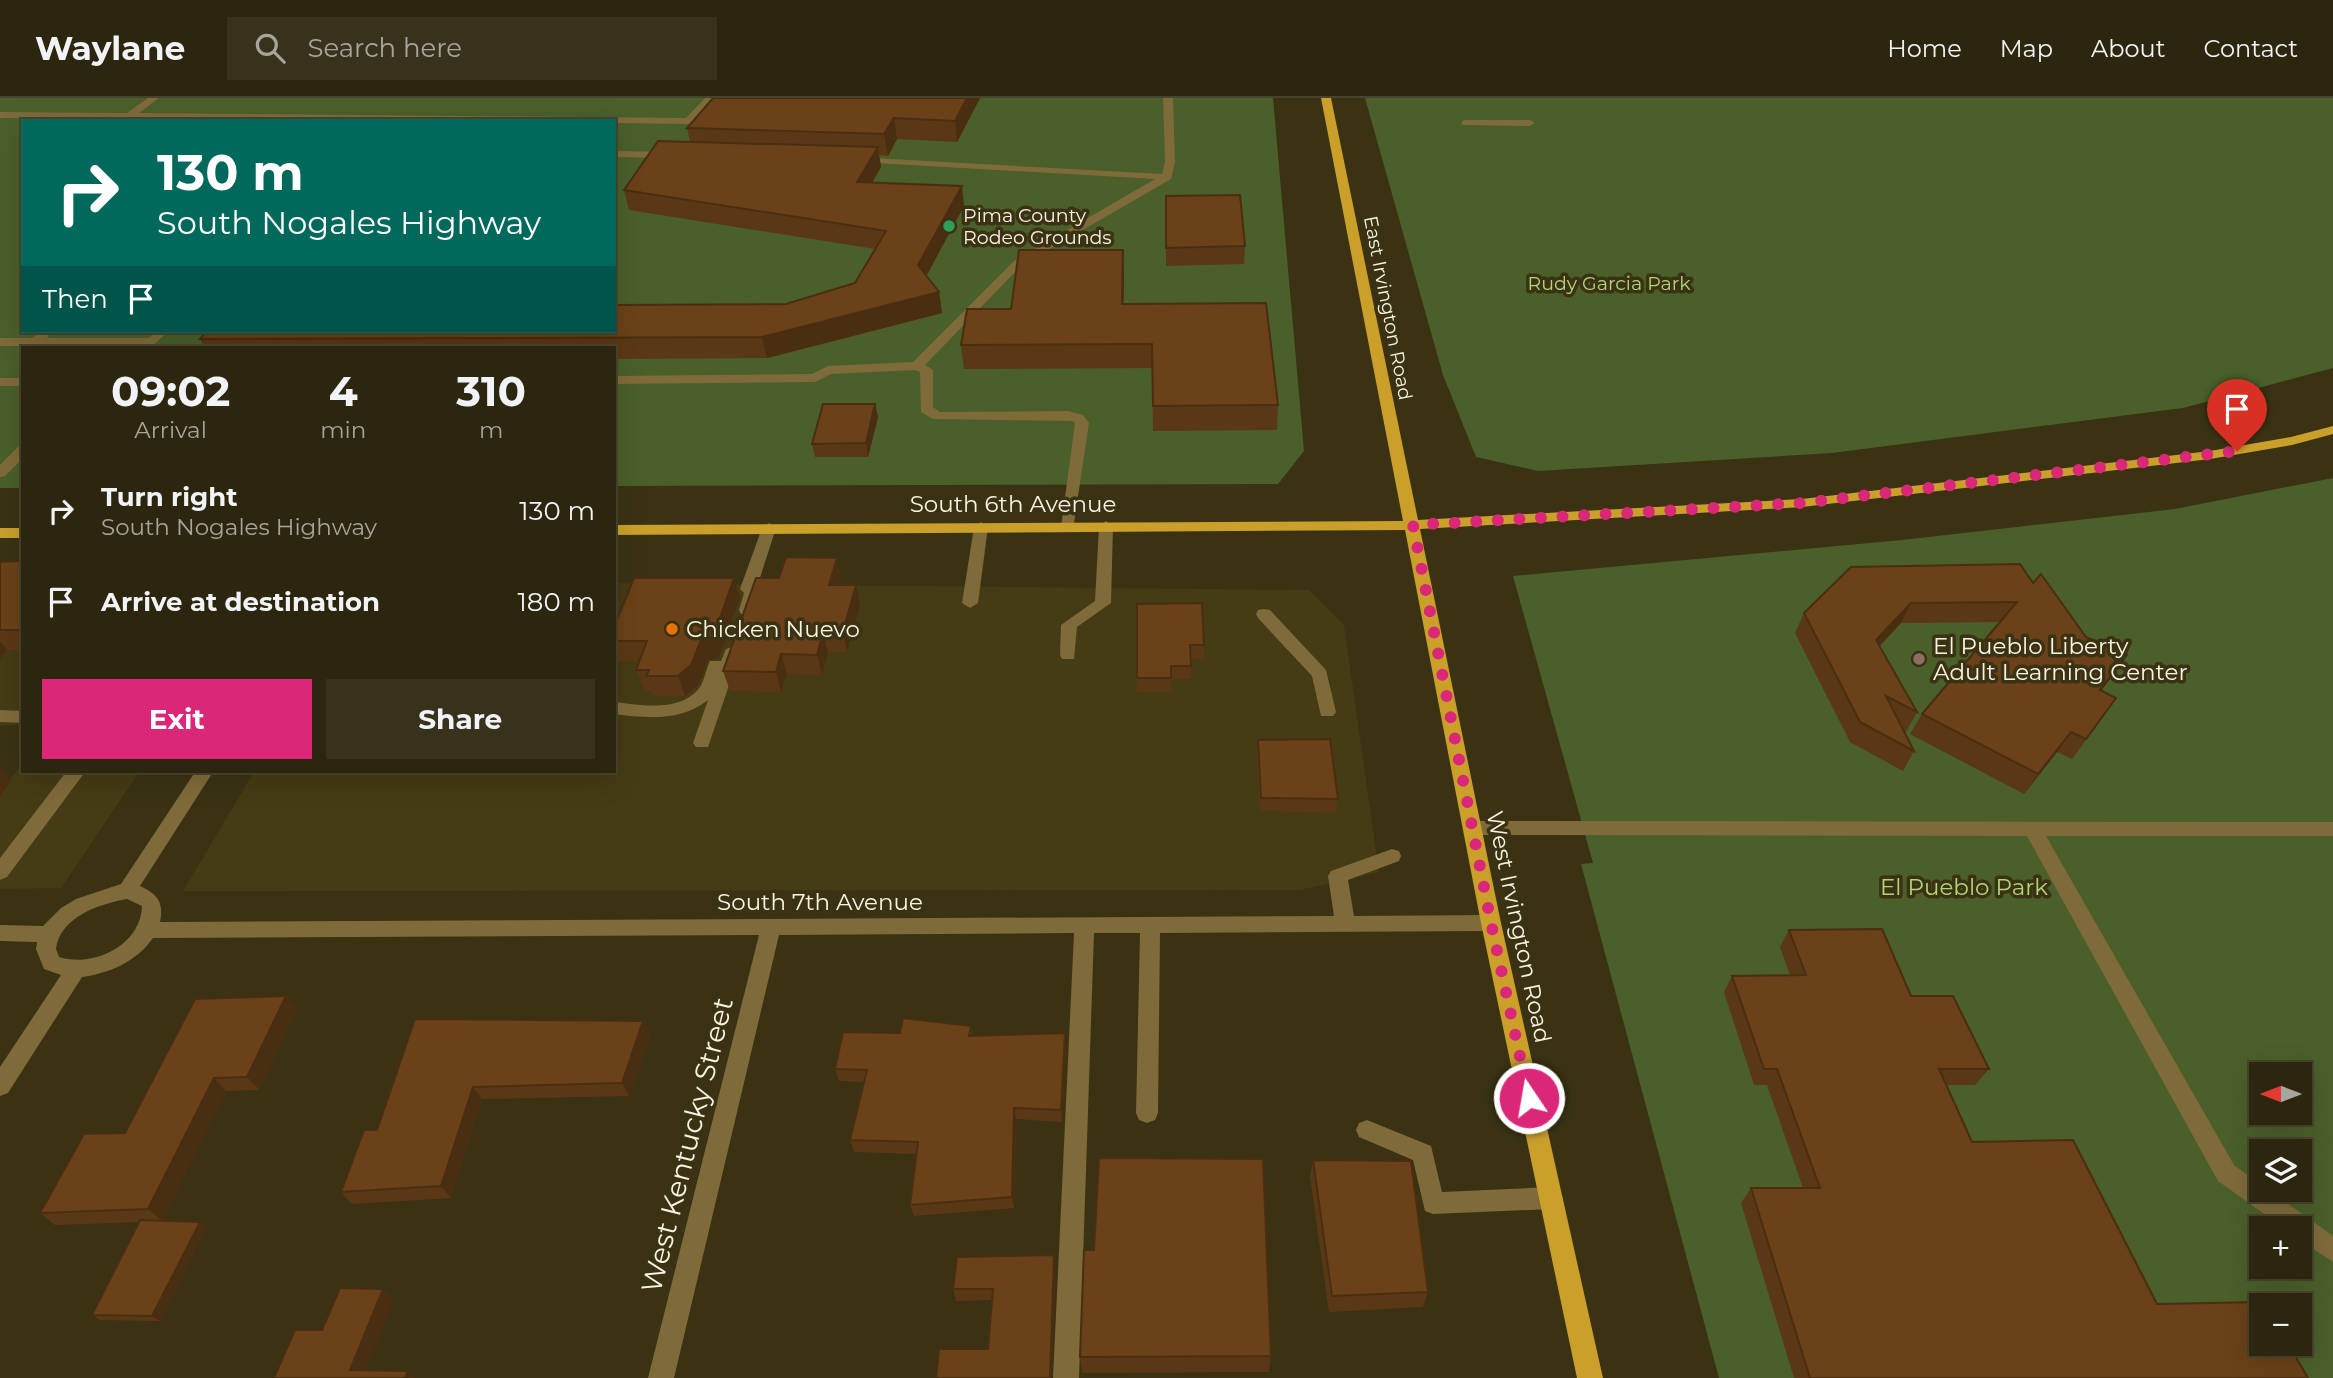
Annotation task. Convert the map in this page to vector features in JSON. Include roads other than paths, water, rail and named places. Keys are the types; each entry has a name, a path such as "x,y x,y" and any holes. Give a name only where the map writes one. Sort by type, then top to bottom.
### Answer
{"main road":[{"name":"East Irvington Road","path":"1326,98 1413,525"},
{"name":"South 6th Avenue","path":"616,530 1413,525 1802,503 2210,456 2332,432"},
{"name":"West Irvington Road","path":"1413,525 1491,923 1590,1378"},
{"path":"0,533 21,533"}],"street":[{"path":"129,116 154,98"},
{"path":"616,121 689,121 710,98"},
{"path":"917,366 1018,263 1167,177 1170,162 1168,98"},
{"path":"0,115 290,119"},
{"path":"1466,123 1530,123"},
{"path":"616,154 681,155"},
{"path":"841,158 1167,177"},
{"path":"35,342 46,333"},
{"path":"0,342 152,342 161,333"},
{"path":"0,355 14,342"},
{"path":"616,380 815,378 828,370 917,366 926,370 924,402 928,412 938,416 1068,415 1078,418 1082,423 1068,527"},
{"path":"0,382 21,382"},
{"path":"0,473 21,452"},
{"path":"1068,655 1069,625 1102,603 1106,526"},
{"path":"970,603 981,527"},
{"path":"702,743 733,633 738,599 748,589 769,528"},
{"path":"1264,614 1320,674 1327,712"},
{"path":"616,708 671,711 694,703 708,687 733,633"},
{"path":"0,716 21,717"},
{"path":"0,872 75,773"},
{"path":"127,891 203,773"},
{"path":"1474,828 2333,829"},
{"path":"2032,828 2226,1173 2333,1250"},
{"path":"1345,923 1338,876 1392,856"},
{"path":"127,891 138,893 152,903 153,919 148,930 124,953 92,967 75,970 61,968 51,963 46,955 50,934 69,912 98,897 127,891"},
{"name":"South 7th Avenue","path":"148,930 1491,923"},
{"path":"1066,1378 1084,925"},
{"path":"1147,1113 1150,925"},
{"name":"West Kentucky Street","path":"661,1378 771,926"},
{"path":"0,933 50,934"},
{"path":"0,1086 75,970"},
{"path":"1367,1130 1423,1153 1433,1203 1551,1198"}],"place":[{"name":"Pima County Rodeo Grounds","path":"949,226"},
{"name":"Chicken Nuevo","path":"672,629"},
{"name":"El Pueblo Liberty Adult Learning Center","path":"1919,659"}],"park label":[{"name":"Rudy Garcia Park","path":"1609,283"},
{"name":"El Pueblo Park","path":"1964,887"}]}
